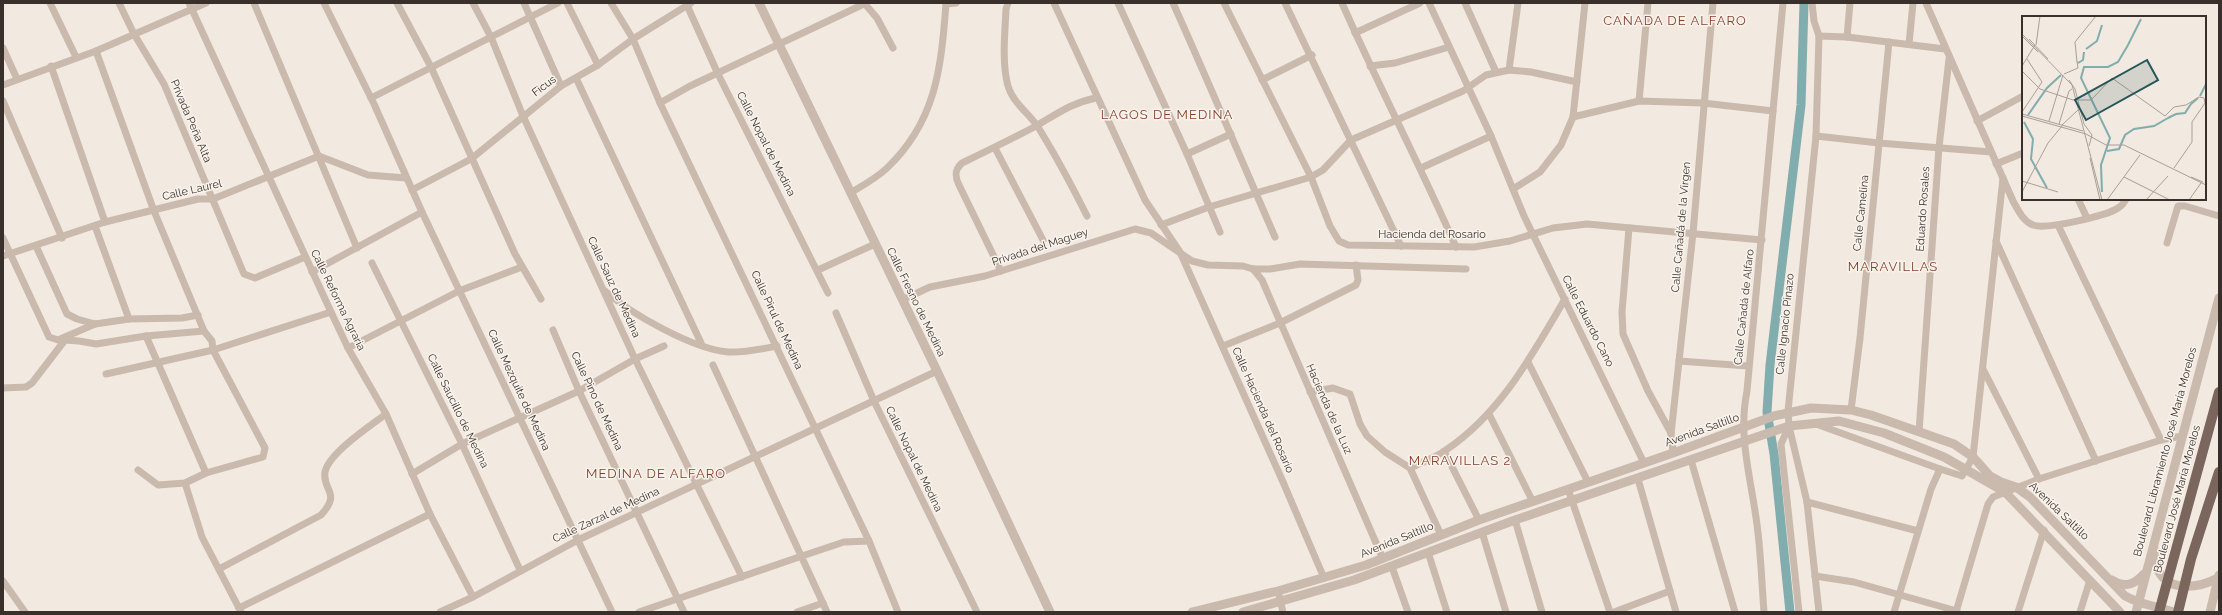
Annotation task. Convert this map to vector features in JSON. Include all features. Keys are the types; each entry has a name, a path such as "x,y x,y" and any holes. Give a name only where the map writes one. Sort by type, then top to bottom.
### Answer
{"main road":[{"name":"Boulevard José María Morelos","path":"2158,612 2219,392"},
{"path":"2178,612 2191,559 2219,472"}],"street":[{"path":"50,3 76,57"},
{"name":"Privada Peña Alta","path":"119,3 134,34 164,84 244,274 255,278 305,257"},
{"path":"3,85 51,66 96,51 191,6 206,3"},
{"path":"254,3 357,248"},
{"name":"Calle Mezquite de Medina","path":"324,3 371,98 406,178 612,612"},
{"path":"397,3 431,67 471,159 515,254 542,299"},
{"name":"Calle Sauz de Medina","path":"473,3 491,37 523,116 602,289 742,577"},
{"path":"524,3 561,86"},
{"path":"371,98 558,3"},
{"path":"567,3 598,65"},
{"name":"Calle Pirul de Medina","path":"611,3 633,39 660,103 869,540 898,612"},
{"name":"Calle Fresno de Medina","path":"758,3 937,371 1050,612"},
{"path":"660,103 690,86 865,3 877,18 893,48"},
{"path":"850,194 884,171 904,151 926,114 941,64 946,4 956,3"},
{"path":"1008,3 1005,33 1007,82 1012,95 1037,125 1072,186 1087,216"},
{"name":"Calle Hacienda del Rosario","path":"1054,3 1096,98 1145,200 1180,252 1223,346 1324,578"},
{"path":"1118,3 1187,154 1220,232"},
{"path":"1173,3 1231,134 1254,192 1275,237"},
{"path":"1224,3 1311,178"},
{"path":"1285,3 1312,56 1401,246"},
{"path":"1342,3 1370,66 1421,168 1456,247"},
{"path":"1355,34 1420,3"},
{"name":"Calle Eduardo Cano","path":"1429,3 1491,136 1534,234 1644,463"},
{"path":"1465,3 1496,72"},
{"path":"1509,70 1518,3"},
{"path":"1513,189 1535,176 1549,162 1561,145 1573,117 1578,82 1585,3"},
{"path":"1639,101 1648,3"},
{"name":"Calle Cañadá de la Virgen","path":"1673,453 1671,434 1693,233 1703,103 1713,3"},
{"name":"Calle Cañadá de Alfaro","path":"1764,612 1758,533 1746,441 1746,426 1748,366 1762,240 1783,3"},
{"name":"Calle Ignacio Pinazo","path":"1812,3 1814,21 1819,36 1816,136 1788,411 1789,426 1807,502 1819,612"},
{"path":"1847,37 1850,3"},
{"path":"1909,44 1913,3"},
{"path":"1926,3 1949,59 1978,121 2002,178 2017,207 2027,221 2034,225 2058,225 2117,209 2125,200"},
{"name":"Ficus","path":"412,190 471,159 561,86 598,65 633,39 688,4"},
{"name":"Calle Nopal de Medina","path":"688,4 718,74 818,270 828,293"},
{"name":"Calle Reforma Agraria","path":"191,6 348,348 386,414 430,514 473,597"},
{"path":"1819,36 1847,37 1945,49"},
{"name":"Calle Camelina","path":"1851,410 1860,338 1889,42"},
{"path":"1370,66 1395,62 1449,47"},
{"path":"3,48 17,79"},
{"path":"96,51 154,211 204,331 212,341 213,350 265,448 263,457 206,473 184,483 158,485 138,470"},
{"path":"1262,80 1312,56"},
{"name":"Eduardo Rosales","path":"1919,432 1939,147 1949,59"},
{"path":"51,66 105,222"},
{"path":"1161,225 1254,192 1311,178 1323,170 1351,140 1469,88 1483,77 1496,72 1509,70 1531,72 1578,82"},
{"path":"576,78 702,345"},
{"path":"1978,121 2022,97"},
{"path":"1001,271 959,185 956,178 957,169 962,163 995,148 1077,102 1096,98"},
{"path":"3,101 62,238"},
{"path":"1573,117 1639,101 1703,103 1773,111"},
{"path":"1187,154 1231,134"},
{"path":"1421,168 1491,136"},
{"path":"1816,136 1879,144 1939,147 1991,152"},
{"path":"995,148 1043,240"},
{"path":"1996,164 2022,153"},
{"path":"319,156 368,175 406,178"},
{"name":"Calle Laurel","path":"3,256 62,238 105,222 198,199 213,199 319,156"},
{"name":"Hacienda del Rosario","path":"1311,178 1330,226 1339,241 1348,245 1456,247 1490,245 1570,225 1629,228 1762,240"},
{"path":"1814,423 1962,476 1973,457 2002,178"},
{"path":"2078,200 2087,218"},
{"path":"2167,243 2178,206 2185,206 2219,216"},
{"path":"312,272 422,212"},
{"path":"2058,225 2161,440"},
{"path":"95,226 129,319"},
{"path":"1629,228 1622,312 1623,334 1648,391 1671,434"},
{"name":"Privada del Maguey","path":"902,300 930,287 949,282 963,282 1135,229 1151,233 1180,252"},
{"path":"3,238 46,334 53,339 79,340 96,344 146,336 204,331"},
{"path":"1996,241 2096,461"},
{"path":"818,270 875,244"},
{"path":"36,246 67,314 77,319 96,324"},
{"name":"Calle Hacienda del Rosario","path":"1180,252 1192,261 1208,265 1243,266 1253,269 1270,269 1300,264 1466,269"},
{"name":"Calle Saucillo de Medina","path":"372,263 462,444 520,570"},
{"path":"1223,346 1280,323 1356,285 1358,280 1356,265"},
{"path":"348,348 459,291 522,267"},
{"name":"Hacienda de la Luz","path":"1253,269 1262,280 1383,559"},
{"path":"602,289 640,317 715,350 736,352 777,346"},
{"name":"Boulevard Libramiento José María Morelos","path":"2136,612 2145,572 2219,298"},
{"path":"1410,468 1444,451 1489,414 1528,362 1565,299"},
{"path":"106,374 213,350 331,312"},
{"name":"Calle Nopal de Medina","path":"836,313 874,401 977,612"},
{"path":"3,388 26,387 32,383 64,339 96,324 129,319 182,318 198,315"},
{"name":"Calle Pino de Medina","path":"553,330 579,391 636,514 684,612"},
{"path":"146,336 156,363 206,473"},
{"path":"412,474 462,444 579,391 635,359 664,346"},
{"path":"1679,361 1748,366"},
{"path":"1528,362 1588,482"},
{"path":"713,365 827,612"},
{"path":"1983,369 2039,479"},
{"name":"Calle Zarzal de Medina","path":"440,612 473,597 520,570 578,540 937,371"},
{"path":"1310,392 1338,388 1350,394 1360,424 1367,436 1384,452 1410,468 1441,535"},
{"name":"Avenida Saltillo","path":"1192,612 1278,591 1383,559 1479,520 1673,453 1788,411 1811,408 1851,410 1871,415 1954,444 1973,457 1990,476 2001,482 2016,487 2041,508 2125,596 2138,602 2174,612"},
{"path":"219,569 321,515 330,506 325,473 331,460 386,414"},
{"path":"1489,414 1533,502"},
{"name":"Avenida Saltillo","path":"1243,612 1392,567 1515,520 1789,426 1839,421 1868,428 1944,457 1966,468 2006,492 2044,530 2120,612"},
{"path":"1789,426 1781,444 1799,612"},
{"path":"1815,576 1854,582 1957,611 1988,504 1993,497 2039,479 2161,440 2182,436"},
{"path":"1444,451 1479,520"},
{"path":"1691,460 1735,612"},
{"path":"1894,612 1931,489 1940,469"},
{"path":"1638,479 1676,612"},
{"path":"184,483 202,537 241,610 430,514"},
{"path":"1568,489 1610,612"},
{"path":"1807,502 1918,532"},
{"path":"1515,520 1542,612"},
{"path":"2018,612 2044,530"},
{"path":"1482,532 1506,612"},
{"path":"639,612 844,542 869,540"},
{"path":"2153,542 2156,565 2160,573 2170,582 2189,587 2198,586 2219,577"},
{"path":"1428,552 1447,612"},
{"path":"1392,567 1407,612"},
{"path":"2103,573 2125,586 2134,583 2145,572"},
{"path":"2210,612 2219,577"},
{"path":"2080,612 2090,580"},
{"path":"3,581 25,612"},
{"path":"1278,591 1283,612"},
{"path":"1614,612 1670,591"},
{"path":"797,612 823,603"}],"waterway":[{"path":"1790,612 1774,454 1767,412 1770,365 1801,105 1804,3"}],"district":[{"name":"CAÑADA DE ALFARO","path":"1675,20"},
{"name":"LAGOS DE MEDINA","path":"1167,114"},
{"name":"MARAVILLAS","path":"1893,266"},
{"name":"MARAVILLAS 2","path":"1460,460"},
{"name":"MEDINA DE ALFARO","path":"656,473"}]}
